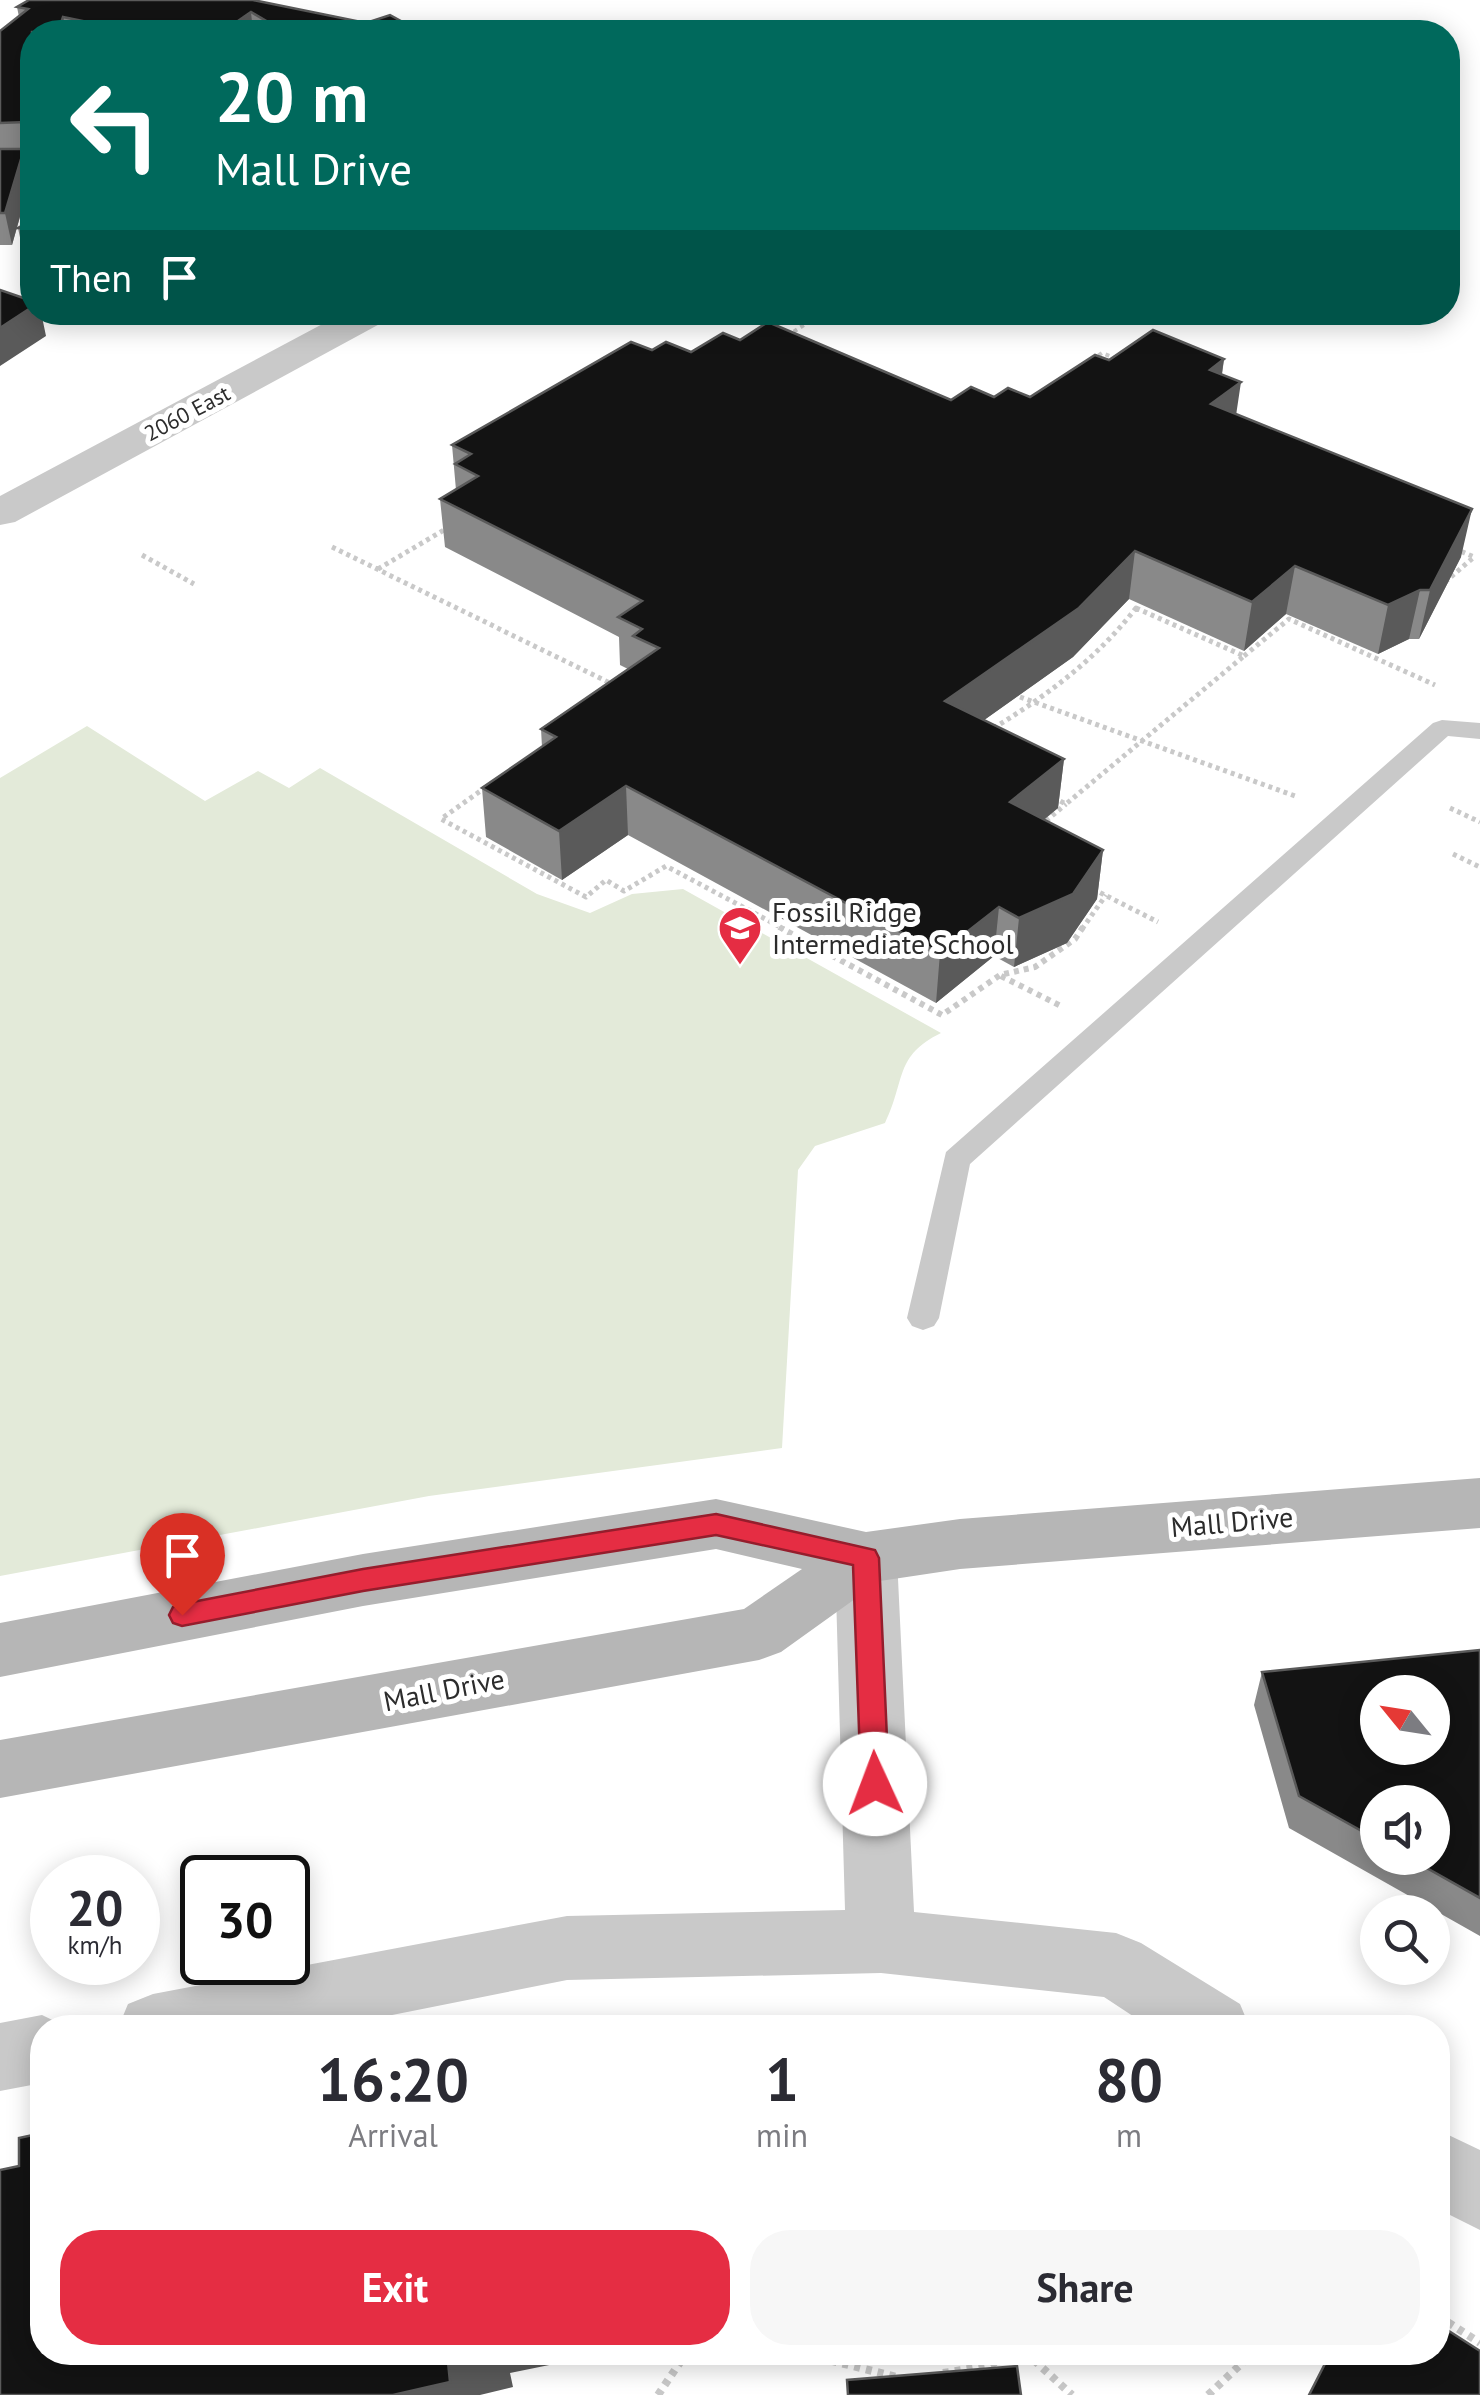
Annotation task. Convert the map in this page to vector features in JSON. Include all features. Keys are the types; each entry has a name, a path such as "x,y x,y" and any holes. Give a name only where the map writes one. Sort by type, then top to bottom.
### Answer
{"main road":[{"name":"Mall Drive","path":"0,1650 363,1580 716,1524 866,1558 979,1542 1480,1503"},
{"name":"Mall Drive","path":"0,1769 759,1633 866,1558"}],"street":[{"name":"2060 East","path":"0,513 350,325"},
{"path":"866,1558 881,1941"},
{"path":"220,2015 567,1948 881,1941 1116,1966 1194,2015"},
{"path":"0,2057 30,2051"},
{"path":"1450,2174 1480,2193"}],"lane":[{"path":"924,1318 956,1160 1442,728 1480,731"}],"path":[{"path":"783,338 804,325"},
{"path":"1086,363 1102,353 1135,366"},
{"path":"377,570 452,525"},
{"path":"332,547 623,690"},
{"path":"1436,590 1474,557 1456,550"},
{"path":"142,556 194,584"},
{"path":"1066,804 958,749 1070,678 1116,637 1136,608 1244,656"},
{"path":"1027,837 1289,619 1438,686"},
{"path":"1020,697 1300,798"},
{"path":"501,776 440,819 586,897 606,880 624,891 666,866 942,1015 1000,975 1034,967 1076,939 1106,895"},
{"path":"1450,808 1480,822"},
{"path":"1453,854 1480,867"},
{"path":"1090,888 1170,928"},
{"path":"1000,975 1076,1013"},
{"path":"1450,2324 1480,2343"},
{"path":"658,2395 678,2365"},
{"path":"848,2365 904,2379 921,2376"},
{"path":"938,2374 990,2365"},
{"path":"1039,2365 1072,2395"},
{"path":"1208,2395 1240,2365"}],"green space":[{"path":"87,726 205,801 258,771 289,788 320,768 537,894 590,913 632,894 683,889 941,1033 908,1060 885,1123 815,1146 798,1170 782,1448 429,1496 0,1576 0,778"}],"building":[{"path":"29,0 253,0 351,20 265,20 251,12 239,20 63,17 20,20 20,122 0,123 0,31 28,9 17,7"},
{"path":"0,149 20,149 20,162 5,213 0,213"},
{"path":"0,290 20,297 20,315 0,328"},
{"path":"763,325 775,325 951,400 971,387 994,397 1008,388 1030,397 1095,355 1109,360 1153,330 1224,359 1210,370 1241,382 1211,404 1472,509 1430,590 1420,590 1388,605 1295,566 1252,602 1135,551 1079,608 945,701 1064,759 1010,802 1103,850 1073,894 1019,918 999,907 940,953 626,786 559,831 482,788 556,737 541,729 659,648 633,636 642,629 618,617 642,601 440,499 478,476 455,464 471,454 452,445 631,342 652,350 666,342 691,352 723,333 740,340"},
{"path":"1480,1650 1480,1898 1439,1875 1450,1875 1450,1785 1360,1785 1360,1830 1299,1796 1262,1672"},
{"path":"30,2136 30,2365 448,2365 450,2382 393,2395 0,2395 0,2170 19,2166 19,2138"},
{"path":"1450,2332 1480,2351 1480,2395 1309,2395 1324,2365 1450,2365"},
{"path":"1017,2366 1021,2395 848,2395 847,2380"}],"place":[{"name":"Fossil Ridge Intermediate School","path":"740,966"}],"route":[{"path":"182,1615 363,1580 716,1524 866,1558 875,1784"}]}
